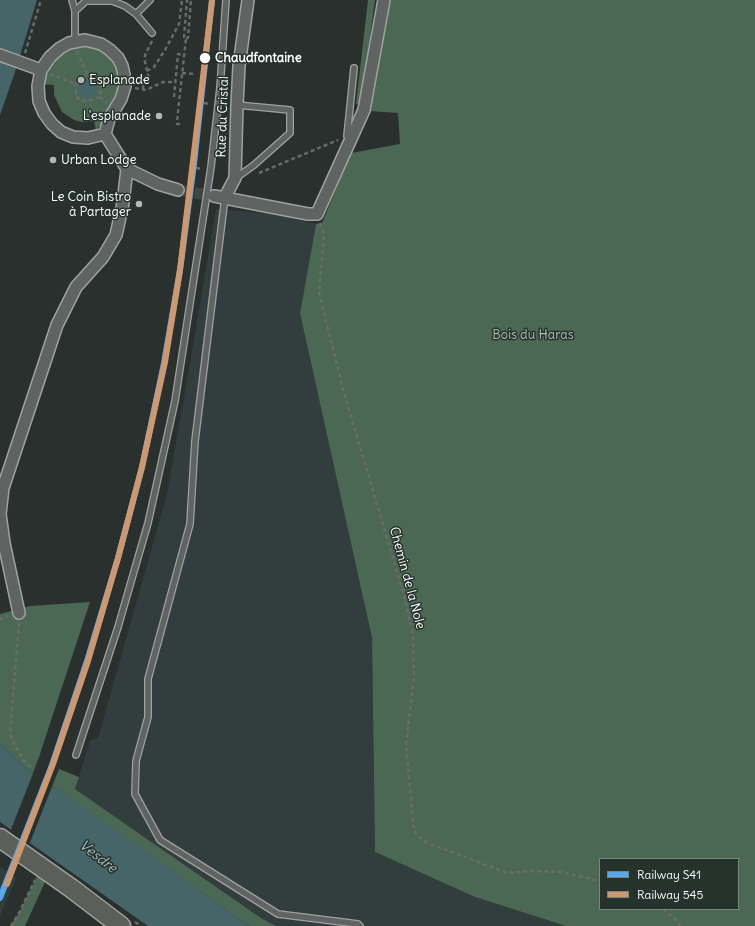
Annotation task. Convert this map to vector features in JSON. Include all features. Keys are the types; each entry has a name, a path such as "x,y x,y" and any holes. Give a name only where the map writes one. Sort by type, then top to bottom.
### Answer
{"main road":[{"path":"0,838 121,926"}],"street":[{"name":"Rue du Cristal","path":"225,197 235,178 237,105 248,0"},
{"path":"214,196 308,214 317,214 349,138 364,110 384,0"},
{"path":"105,134 88,138 73,137 61,132 52,124 44,113 39,101 38,86 41,70 50,57 60,48 76,41 85,40 101,44 118,58 122,66 125,86 121,99 109,119 105,134 127,169 158,184 178,190"},
{"path":"0,55 41,70"},
{"path":"19,613 4,543 0,514 2,488 57,325 76,287 103,257 116,235 123,203 127,169"}],"lane":[{"path":"72,0 75,11 76,41"},
{"path":"136,14 150,0"},
{"path":"76,755 118,626 148,523 175,401 212,167 220,88 226,0"},
{"path":"75,11 86,1 112,1 125,6 136,14 152,33"},
{"path":"349,138 354,68"},
{"path":"235,178 254,165 290,133 290,110 237,105"},
{"path":"225,197 195,441 190,524 148,679 148,717 136,761 135,794 160,840 278,914 358,924 360,926"}],"path":[{"path":"20,62 41,0"},
{"path":"147,71 154,67 166,50 180,24 182,0"},
{"path":"186,38 184,38 188,0"},
{"path":"180,124 177,124 177,121 186,38 188,38 192,0"},
{"path":"143,89 143,84 149,79 145,55 154,37 152,33"},
{"path":"76,41 75,48 87,74 95,77 101,85 100,97 88,101 81,100 76,96 76,84 81,77 87,74"},
{"path":"174,97 178,54 184,55"},
{"path":"41,70 76,84"},
{"path":"182,73 194,74"},
{"path":"125,86 146,90 163,82 175,82"},
{"path":"235,178 261,172 349,138"},
{"name":"Chemin de la Nole","path":"317,214 324,233 319,293 343,389 405,599 413,636 414,675 406,746 414,831 419,837 428,843 507,873 533,871 561,872 599,881"},
{"path":"19,613 10,733 12,742 24,762 33,769"},
{"path":"11,926 19,913 41,867"},
{"path":"664,910 677,921 680,926"}],"shaded area":[{"path":"216,209 274,214 316,224 300,313 372,638 375,852 475,897 566,926 276,926 261,918 75,789 90,741 98,738 167,494"},
{"path":"0,867 16,878 0,916"}],"green space":[{"path":"368,0 375,0 361,104 356,104"},
{"name":"Bois du Haras","path":"387,0 755,0 755,926 566,926 475,897 375,852 372,638 300,313 316,224 322,223 351,153 400,144 398,113 369,111"},
{"path":"82,44 99,48 114,60 119,70 120,90 104,116 101,125 96,130 94,121 82,122 74,120 62,112 54,95 54,85 42,84 44,75 54,58 65,49"},
{"path":"90,602 33,773 25,768 0,743 0,614 30,606"},
{"path":"59,769 79,777 75,789 261,918 276,926 249,926 52,786"},
{"path":"37,876 46,880 25,926 10,926 19,913"}],"water":[{"path":"0,0 37,0 0,115"},
{"path":"83,80 91,80 96,85 94,96 91,98 83,98 78,93 78,85"},
{"name":"Vesdre","path":"0,743 25,768 67,796 249,926 148,926 0,822"}],"pier":[{"path":"34,771 53,784 29,845 10,832"}],"tunnel":[{"path":"178,190 214,196"}],"rail line":[{"name":"S41","path":"0,898 52,765 87,661 118,558 142,467 164,363 180,270 194,164 212,0"},
{"name":"545","path":"7,884 53,764 88,661 118,558 142,467 165,362 180,270 212,1"}],"place":[{"name":"Chaudfontaine","path":"205,58"},
{"name":"Esplanade","path":"81,80"},
{"name":"L'esplanade","path":"159,116"},
{"name":"Urban Lodge","path":"53,160"},
{"name":"Le Coin Bistro à Partager","path":"139,204"}]}
